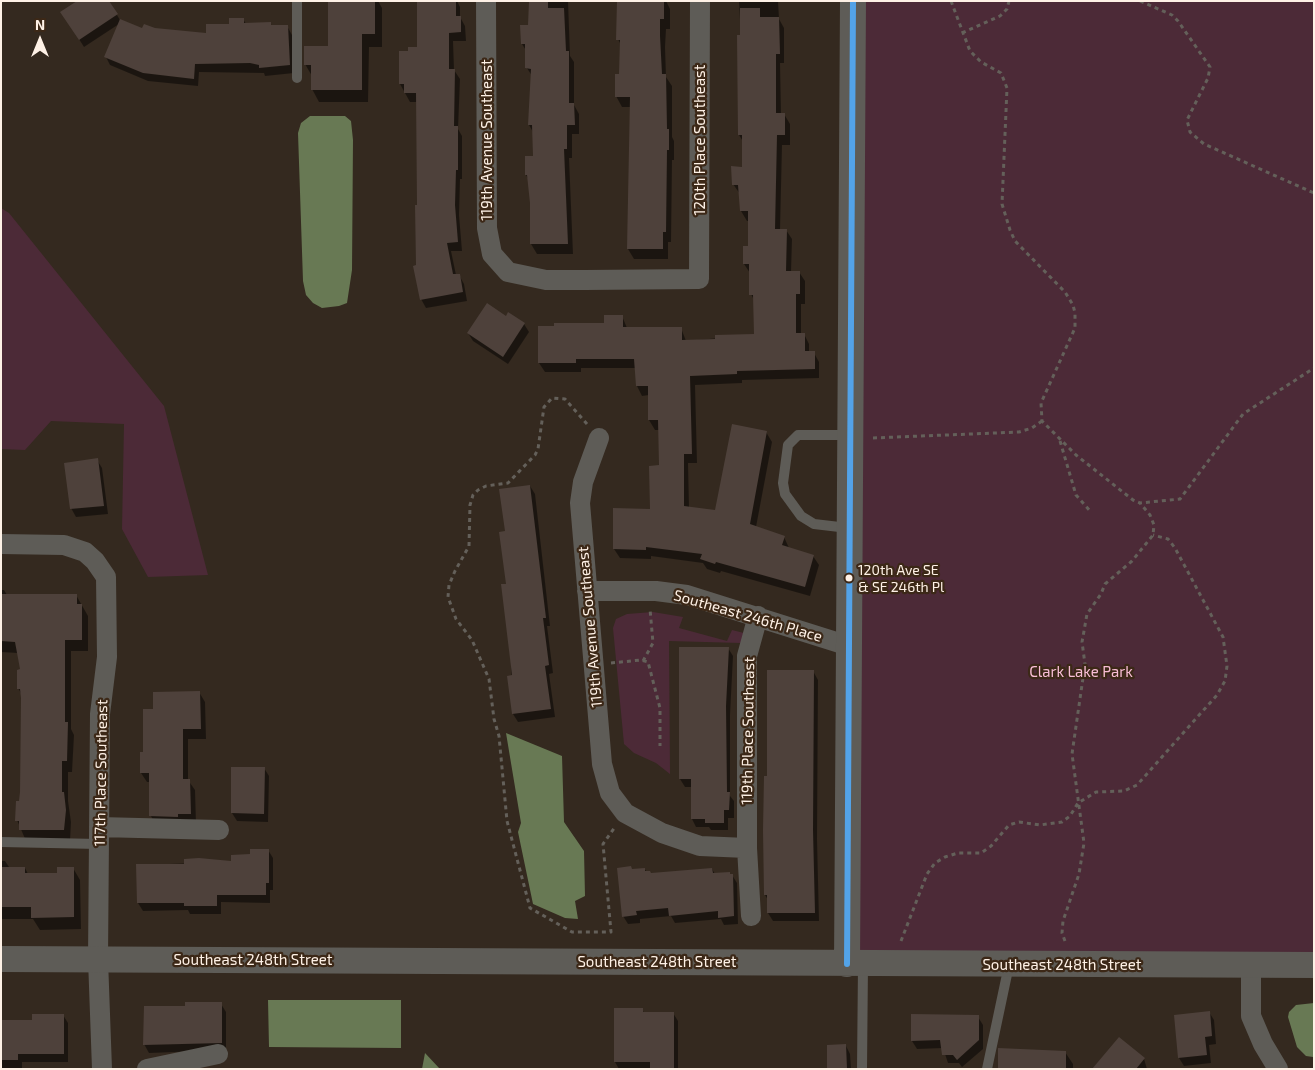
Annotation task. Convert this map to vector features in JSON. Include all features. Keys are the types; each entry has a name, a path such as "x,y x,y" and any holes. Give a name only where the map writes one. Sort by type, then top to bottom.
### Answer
{"street":[{"name":"119th Avenue Southeast","path":"486,1 487,228 492,254 508,272 546,280 699,279"},
{"name":"120th Place Southeast","path":"699,279 700,1"},
{"path":"853,1 859,436 850,528 849,646 855,964"},
{"name":"119th Avenue Southeast","path":"599,438 582,482 580,503 602,764 610,793 625,813"},
{"name":"117th Place Southeast","path":"1,544 64,545 85,552 95,561 106,577 107,657 100,714 98,958 102,1069"},
{"name":"Southeast 246th Place","path":"587,590 648,590 687,595 849,646"},
{"name":"119th Place Southeast","path":"751,916 747,848 747,656 758,616"},
{"path":"625,813 662,833 700,846 747,848"},
{"path":"99,836 219,830"},
{"name":"Southeast 248th Street","path":"1,959 1314,965"},
{"path":"1251,965 1251,1016 1272,1068"},
{"path":"147,1069 218,1054"}],"lane":[{"path":"297,1 297,78"},
{"path":"850,528 814,524 801,516 785,494 783,484 788,445 798,435 859,436"},
{"path":"1,842 99,836"},
{"path":"855,964 862,1069"},
{"path":"987,1069 1009,964"}],"path":[{"path":"951,1 970,51 981,62 1000,73 1007,88 1002,204 1010,230 1015,241 1065,292 1073,305 1075,313 1075,328 1042,403 1042,421 1076,455 1140,503 1154,525 1152,535 1132,561 1105,584 1101,594 1087,614 1082,642 1085,664 1072,754 1084,843 1079,874 1063,921 1062,933 1081,965"},
{"path":"962,33 1000,16 1007,9 1009,1"},
{"path":"1140,1 1172,16 1178,21 1210,67 1208,78 1187,120 1190,132 1204,144 1314,193"},
{"path":"1140,503 1180,499 1243,414 1314,368"},
{"path":"599,438 565,398 560,397 549,401 544,407 538,449 535,455 508,484 486,486 473,495 470,505 469,546 449,585 448,597 456,619 472,640 489,679 494,719 499,736 507,821 530,908 572,932 611,932 602,844 625,813"},
{"path":"859,436 1019,432 1032,428 1042,421"},
{"path":"1059,438 1076,495 1090,511"},
{"path":"894,964 903,932 913,914 927,874 935,863 945,857 958,853 981,853 991,846 1010,824 1019,822 1040,825 1062,822 1070,816 1078,803 1096,792 1124,791 1137,786 1217,695 1225,681 1226,651 1219,630 1175,548 1168,539 1152,535"},
{"path":"644,661 653,644 648,590"},
{"path":"593,665 648,662 660,708 660,746"}],"green space":[{"name":"Clark Lake Park","path":"853,1 1314,1 1314,965 847,964"},
{"path":"1,208 9,213 164,406 208,575 148,577 122,529 124,424 51,421 25,450 1,449"},
{"path":"653,612 683,617 679,628 727,641 732,630 744,633 741,643 669,641 670,774 656,763 634,753 624,744 613,628 616,619 627,614"}],"shaded area":[{"path":"310,116 345,116 351,121 353,140 352,270 347,303 322,308 313,303 306,295 303,281 298,133 301,123"},
{"path":"506,733 562,756 564,822 584,851 585,896 575,901 578,919 565,918 533,904 518,832 521,823"},
{"path":"268,1000 401,1000 401,1048 269,1047"},
{"path":"1314,1003 1313,1057 1306,1056 1297,1047 1288,1017 1289,1012 1296,1005"},
{"path":"425,1053 440,1069 422,1069"}],"building":[{"path":"77,1 109,1 118,14 79,40 60,12"},
{"path":"328,1 375,1 375,34 362,34 362,90 311,90 311,65 304,65 304,46 328,46"},
{"path":"417,1 456,1 456,16 461,16 461,32 449,33 449,69 455,69 454,126 458,126 458,170 456,170 455,205 458,242 447,243 453,274 460,274 463,292 420,300 413,266 416,265 416,93 404,93 404,84 399,84 399,51 408,51 408,47 417,47"},
{"path":"529,1 548,1 548,8 564,8 566,51 569,51 569,103 574,103 575,125 567,125 567,149 564,149 568,244 530,244 530,203 527,175 525,175 525,156 533,156 532,125 528,125 531,69 525,68 525,44 521,44 520,25 528,25"},
{"path":"617,1 664,1 664,19 660,19 660,36 662,74 666,74 669,150 667,150 666,232 663,232 663,249 627,249 630,97 615,97 615,74 619,74 620,40 616,40"},
{"path":"740,8 760,8 760,17 779,17 780,54 776,54 776,113 785,113 785,135 777,135 775,229 787,229 786,271 800,271 800,294 796,294 796,333 805,333 805,351 815,351 815,369 737,371 737,374 690,376 692,454 684,454 684,506 715,510 732,424 767,431 750,524 785,536 782,545 814,555 805,587 716,562 715,564 700,559 702,554 646,547 646,550 613,549 613,508 650,509 649,466 659,465 658,420 648,420 648,386 636,386 634,359 576,359 576,363 538,363 538,326 554,326 554,323 604,323 604,315 623,315 623,327 682,327 682,340 715,339 715,335 754,334 753,295 749,295 749,264 743,264 743,246 748,246 748,211 740,211 738,185 732,185 731,166 742,167 742,135 738,135 737,35 740,35"},
{"path":"229,18 244,18 244,23 271,22 271,25 288,25 290,65 259,68 259,65 250,63 195,64 194,79 143,73 104,57 120,19 142,28 144,24 155,28 206,33 206,24 229,24"},
{"path":"487,303 506,316 508,312 525,323 503,357 467,333"},
{"path":"98,458 104,506 70,509 64,463"},
{"path":"530,485 546,618 543,618 549,665 545,666 551,709 512,714 507,676 512,675 501,584 506,584 499,532 505,531 499,489"},
{"path":"1,594 77,594 77,604 82,604 82,640 65,640 65,722 68,722 67,761 62,761 62,792 64,792 66,810 64,830 19,830 19,821 15,821 16,801 19,801 20,792 21,698 20,689 17,689 17,670 20,669 15,642 1,641"},
{"path":"679,647 729,647 726,706 727,792 730,792 729,810 724,810 724,823 705,823 705,819 691,819 691,779 679,779"},
{"path":"767,670 814,670 813,830 815,913 767,913 767,895 764,895 763,830 764,776 767,776"},
{"path":"200,691 201,729 183,729 183,779 190,779 191,814 178,814 178,817 149,816 149,773 140,773 140,752 143,752 143,709 153,709 153,692"},
{"path":"231,767 265,767 264,814 231,813"},
{"path":"250,849 269,849 269,883 266,883 266,895 217,895 217,906 184,906 184,903 137,903 136,864 184,864 184,859 199,858 231,861 231,855 250,854"},
{"path":"631,866 632,869 645,868 645,871 650,871 651,873 712,868 713,873 730,872 730,874 733,874 734,916 718,918 718,911 669,916 668,908 636,911 637,915 622,917 617,868"},
{"path":"1,867 25,867 25,873 57,873 57,867 74,867 74,917 31,918 31,907 1,907"},
{"path":"185,1002 222,1002 222,1043 143,1045 144,1006 185,1006"},
{"path":"614,1008 643,1008 643,1012 674,1012 674,1069 650,1069 650,1062 614,1062"},
{"path":"1210,1011 1212,1036 1205,1037 1207,1055 1178,1058 1174,1015"},
{"path":"32,1014 64,1014 64,1054 18,1054 18,1060 1,1060 1,1020 32,1020"},
{"path":"911,1014 979,1015 979,1040 957,1060 953,1055 942,1055 940,1040 911,1041"},
{"path":"1119,1037 1145,1058 1136,1069 1092,1069"},
{"path":"846,1044 847,1069 827,1069 827,1045"},
{"path":"998,1048 1066,1051 1066,1069 998,1069"}],"transit line":[{"path":"847,964 853,1"}],"place":[{"name":"120th Ave SE & SE 246th Pl","path":"849,578"}]}
